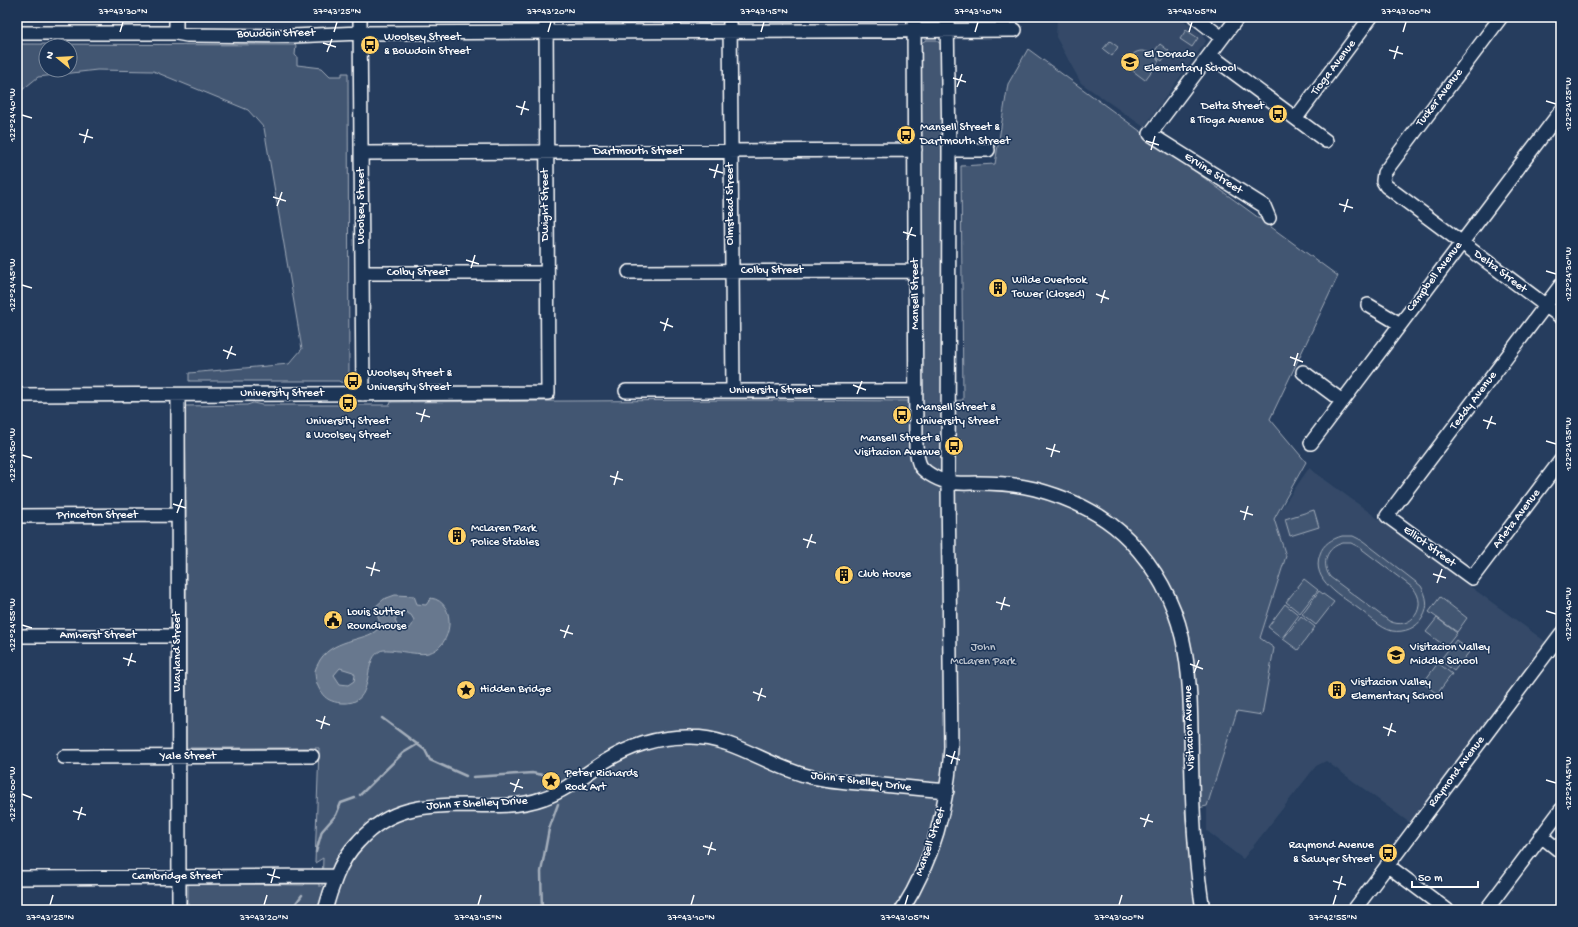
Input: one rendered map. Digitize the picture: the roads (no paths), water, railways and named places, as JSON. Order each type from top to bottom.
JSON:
[{"type":"street","points":[[176,17],[176,33]]},
{"type":"street","name":"Woolsey Street","points":[[360,17],[363,394]]},
{"type":"street","name":"Dwight Street","points":[[546,17],[546,273],[548,393]]},
{"type":"street","name":"Olmstead Street","points":[[730,17],[733,391]]},
{"type":"street","name":"Mansell Street","points":[[902,910],[910,897],[928,858],[944,808],[951,748],[948,482],[949,150],[947,17]]},
{"type":"street","points":[[1195,17],[1222,38]]},
{"type":"street","points":[[1238,17],[1210,55],[1326,142]]},
{"type":"street","name":"Tioga Avenue","points":[[1296,118],[1371,17]]},
{"type":"street","name":"Tucker Avenue","points":[[1382,181],[1384,173],[1501,17]]},
{"type":"street","name":"Bowdoin Street","points":[[17,33],[176,33],[187,35],[293,36],[360,33],[730,31],[914,24],[947,30],[1015,30]]},
{"type":"street","name":"Mansell Street","points":[[914,24],[916,446],[918,460],[921,467],[926,472],[948,482]]},
{"type":"street","name":"Ervine Street","points":[[1210,55],[1150,134],[1264,206],[1269,218]]},
{"type":"street","name":"Campbell Avenue","points":[[1311,443],[1561,112]]},
{"type":"street","name":"Dartmouth Street","points":[[361,153],[915,150]]},
{"type":"street","points":[[949,150],[988,150]]},
{"type":"street","name":"Delta Street","points":[[1382,181],[1386,186],[1461,243],[1561,317]]},
{"type":"street","name":"Colby Street","points":[[629,272],[916,271]]},
{"type":"street","name":"Colby Street","points":[[362,273],[546,273]]},
{"type":"street","name":"Teddy Avenue","points":[[1387,516],[1561,285]]},
{"type":"street","points":[[1368,305],[1400,324]]},
{"type":"street","points":[[1303,372],[1342,401]]},
{"type":"street","name":"University Street","points":[[626,391],[916,391]]},
{"type":"street","name":"University Street","points":[[17,395],[548,393]]},
{"type":"street","name":"Wayland Street","points":[[178,395],[177,515],[179,910]]},
{"type":"street","name":"Arleta Avenue","points":[[1472,578],[1561,460]]},
{"type":"street","name":"Visitacion Avenue","points":[[948,482],[1017,486],[1048,493],[1076,504],[1103,519],[1128,540],[1149,565],[1166,590],[1178,620],[1186,656],[1189,695],[1192,808],[1203,910]]},
{"type":"street","name":"Princeton Street","points":[[17,516],[177,515]]},
{"type":"street","name":"Elliot Street","points":[[1387,516],[1472,578]]},
{"type":"street","name":"Amherst Street","points":[[17,636],[178,636]]},
{"type":"street","name":"Raymond Avenue","points":[[1354,910],[1559,639]]},
{"type":"street","name":"John F Shelley Drive","points":[[325,910],[336,876],[346,858],[367,832],[379,822],[404,810],[433,805],[502,805],[530,802],[558,792],[619,754],[647,742],[662,739],[693,737],[723,742],[782,768],[819,778],[947,791]]},
{"type":"street","name":"Yale Street","points":[[64,757],[312,756]]},
{"type":"street","points":[[1486,910],[1561,810]]},
{"type":"street","points":[[1541,836],[1561,852]]},
{"type":"street","points":[[1387,865],[1447,910]]},
{"type":"street","name":"Cambridge Street","points":[[17,878],[336,876]]},
{"type":"waterway","points":[[382,718],[425,750],[430,760],[466,776]]},
{"type":"waterway","points":[[360,795],[403,753],[418,744]]},
{"type":"waterway","points":[[473,777],[532,773],[543,775]]},
{"type":"waterway","points":[[550,780],[554,786]]},
{"type":"waterway","points":[[316,852],[322,831],[336,815],[341,803],[355,798]]},
{"type":"waterway","points":[[542,910],[541,872],[549,829],[558,804]]},
{"type":"waterway","points":[[291,910],[302,895]]},
{"type":"place","name":"Woolsey Street & Bowdoin Street","points":[[370,45]]},
{"type":"place","name":"El Dorado Elementary School","points":[[1130,62]]},
{"type":"place","name":"Delta Street & Tioga Avenue","points":[[1278,114]]},
{"type":"place","name":"Mansell Street & Dartmouth Street","points":[[906,135]]},
{"type":"place","name":"Wilde Overlook Tower (Closed)","points":[[998,288]]},
{"type":"place","name":"Woolsey Street & University Street","points":[[353,381]]},
{"type":"place","name":"University Street & Woolsey Street","points":[[348,403]]},
{"type":"place","name":"Mansell Street & University Street","points":[[902,415]]},
{"type":"place","name":"Mansell Street & Visitacion Avenue","points":[[954,446]]},
{"type":"place","name":"McLaren Park Police Stables","points":[[457,536]]},
{"type":"place","name":"Club House","points":[[844,575]]},
{"type":"place","name":"Louis Sutter Roundhouse","points":[[333,620]]},
{"type":"place","name":"Visitacion Valley Middle School","points":[[1396,655]]},
{"type":"place","name":"Hidden Bridge","points":[[466,690]]},
{"type":"place","name":"Visitacion Valley Elementary School","points":[[1337,690]]},
{"type":"place","name":"Peter Richards Rock Art","points":[[551,781]]},
{"type":"place","name":"Raymond Avenue & Sawyer Street","points":[[1388,853]]},
{"type":"park label","name":"John McLaren Park","points":[[983,655]]}]
